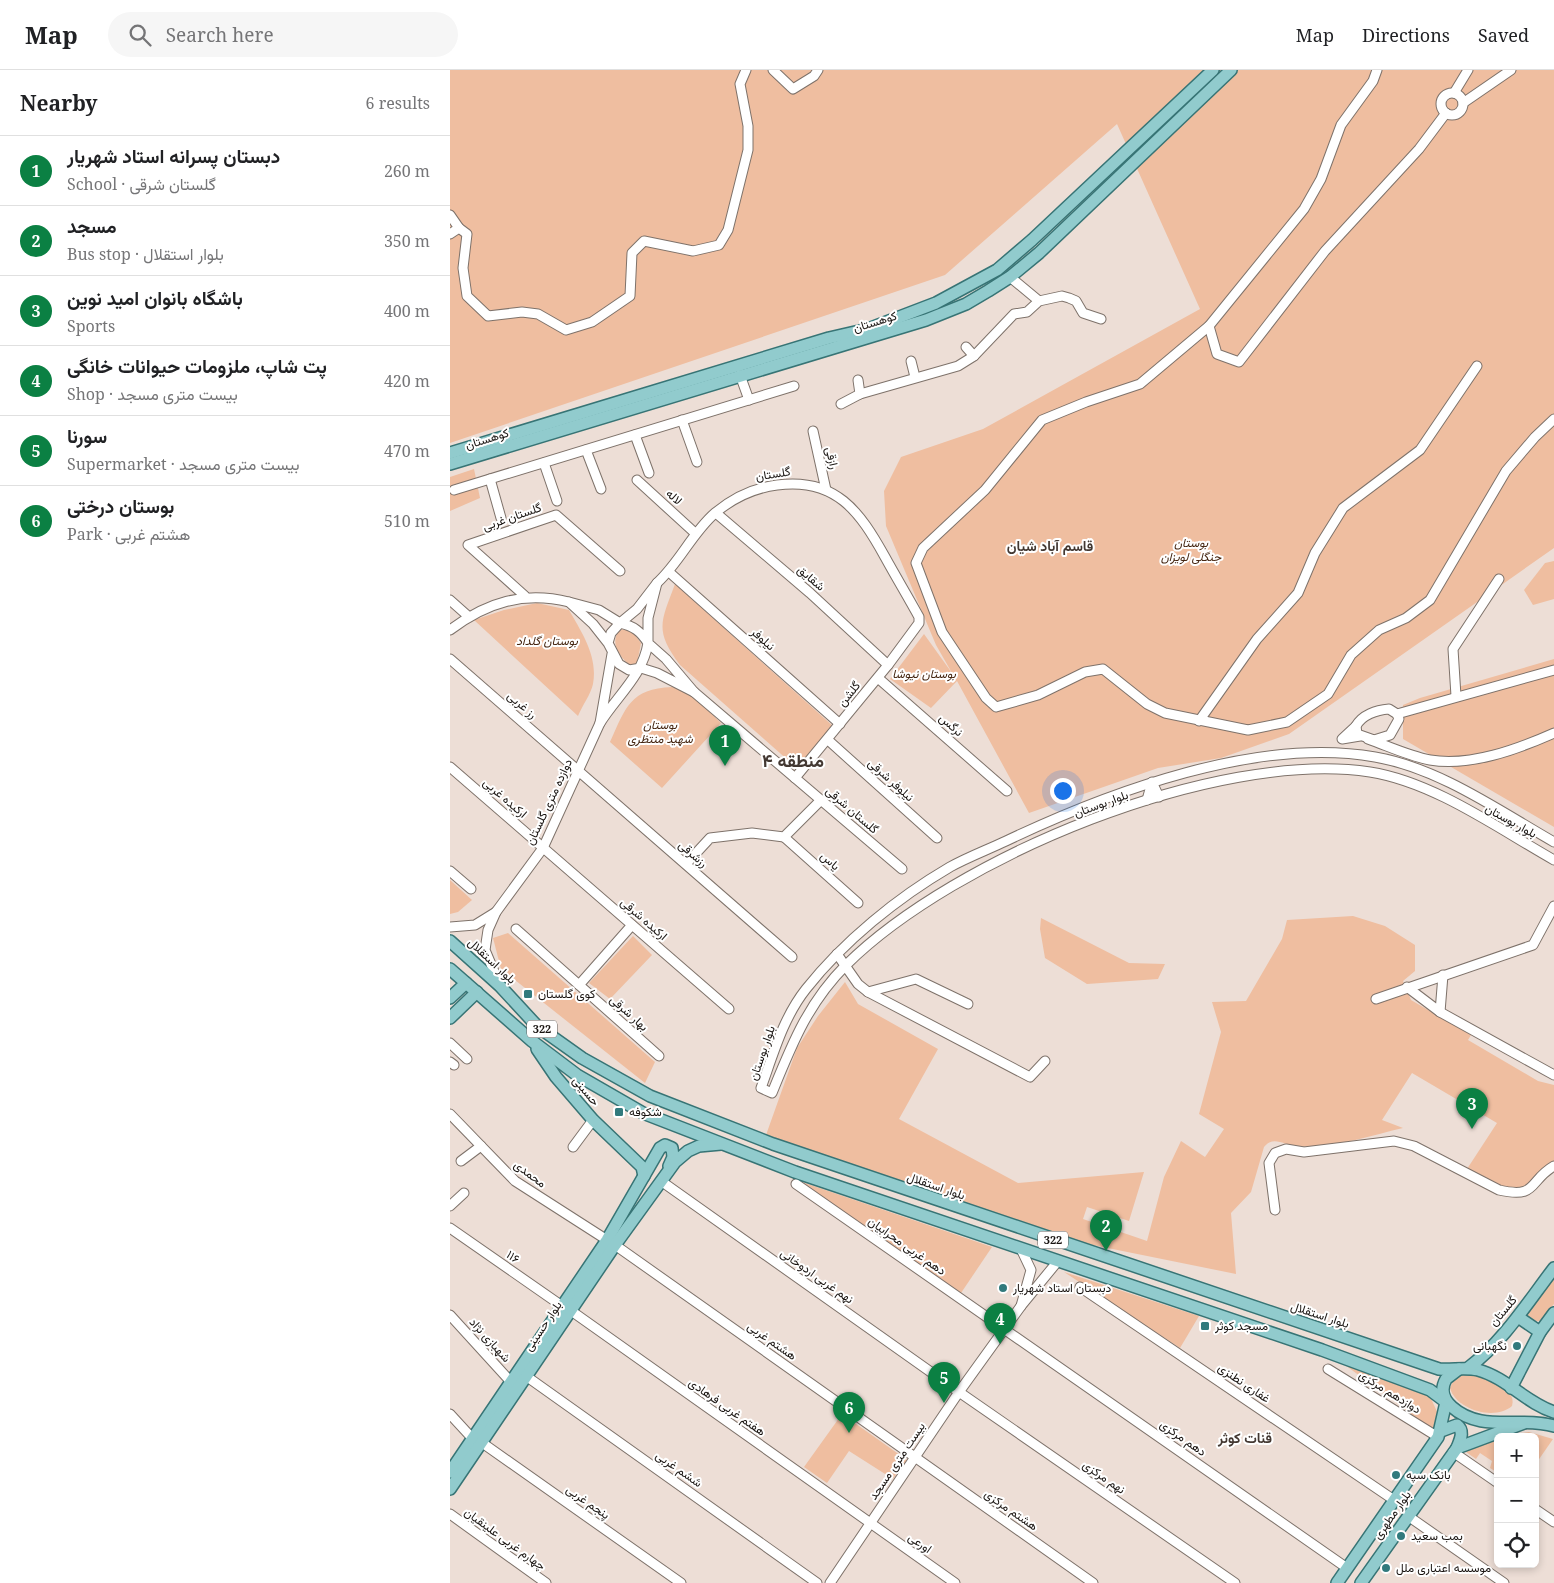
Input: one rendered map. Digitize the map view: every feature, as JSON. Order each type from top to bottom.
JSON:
[{"type":"main road","name":"کوهستان","points":[[450,453],[829,338],[868,329],[951,296],[982,279],[1010,260],[1213,70]]},
{"type":"main road","name":"کوهستان","points":[[450,464],[926,320],[966,304],[1010,278],[1231,70]]},
{"type":"main road","points":[[1165,116],[1173,126]]},
{"type":"main road","name":"بلوار استقلال","points":[[450,941],[500,986],[537,1026],[582,1058],[631,1088],[773,1144],[1404,1358],[1439,1369],[1464,1368],[1487,1373],[1540,1407]]},
{"type":"main road","name":"322","points":[[450,968],[532,1041],[577,1075],[643,1113],[795,1172],[1389,1375],[1430,1390],[1446,1402]]},
{"type":"main road","points":[[450,999],[466,983]]},
{"type":"main road","points":[[450,1018],[477,992]]},
{"type":"main road","points":[[450,999],[457,1000],[460,1004],[459,1009]]},
{"type":"main road","name":"حسینی","points":[[532,1041],[556,1077],[593,1120],[634,1157],[642,1167],[644,1176]]},
{"type":"main road","points":[[643,1113],[650,1096]]},
{"type":"main road","points":[[661,1181],[674,1162],[688,1151],[699,1146],[723,1143]]},
{"type":"main road","name":"بلوار حسینی","points":[[450,1489],[511,1382],[611,1243],[661,1181],[673,1157],[672,1148],[669,1146],[660,1148],[611,1243]]},
{"type":"main road","name":"گلستان","points":[[1446,1402],[1443,1394],[1444,1382],[1450,1374],[1483,1356],[1518,1317],[1554,1268]]},
{"type":"main road","name":"بلوار حسینی","points":[[450,1472],[526,1376],[566,1308]]},
{"type":"main road","points":[[1511,1388],[1540,1332],[1554,1313]]},
{"type":"main road","points":[[1518,1317],[1540,1332]]},
{"type":"main road","points":[[1389,1375],[1403,1376],[1408,1371],[1410,1364],[1404,1358]]},
{"type":"main road","points":[[1440,1434],[1446,1402],[1463,1415],[1482,1422],[1554,1426]]},
{"type":"main road","points":[[1540,1407],[1554,1405]]},
{"type":"main road","points":[[1540,1407],[1554,1412]]},
{"type":"main road","points":[[1455,1450],[1524,1423]]},
{"type":"main road","points":[[1536,1424],[1554,1433]]},
{"type":"main road","points":[[1440,1434],[1451,1426],[1457,1425],[1460,1427],[1462,1432],[1455,1450]]},
{"type":"main road","name":"بلوار مطهری","points":[[1337,1583],[1440,1434]]},
{"type":"main road","name":"بلوار مطهری","points":[[1364,1582],[1455,1450]]},
{"type":"street","points":[[450,215],[459,228],[467,234],[463,268],[467,296],[488,316],[522,312],[538,314],[566,330],[592,322],[630,296],[632,253],[644,241],[694,251],[719,245],[728,230],[748,150],[748,126],[740,84],[746,70]]},
{"type":"street","points":[[773,70],[793,89],[814,76],[818,70]]},
{"type":"street","points":[[1377,70],[1373,81],[1342,125],[1321,179],[1304,209],[1209,326],[1140,384],[1086,402],[1042,420],[985,490],[923,548],[916,563],[942,632],[986,698],[996,706],[1038,696],[1085,672],[1103,668],[1147,704],[1165,713],[1248,730],[1287,722],[1328,694],[1351,655],[1378,630],[1406,618],[1430,600],[1506,471],[1534,437],[1554,419]]},
{"type":"street","points":[[1454,93],[1468,70]]},
{"type":"street","points":[[1463,103],[1511,70]]},
{"type":"street","points":[[1454,93],[1460,96],[1463,103],[1462,110],[1456,114],[1446,113],[1441,107],[1442,99],[1447,94],[1454,93]]},
{"type":"street","points":[[1209,326],[1217,354],[1239,362],[1325,251],[1420,149],[1446,113]]},
{"type":"street","points":[[450,234],[459,228]]},
{"type":"street","points":[[1010,278],[1039,301]]},
{"type":"street","points":[[841,404],[860,394],[958,366],[974,356],[1014,314],[1026,312],[1039,301],[1062,296],[1070,298],[1076,301],[1083,313],[1101,319]]},
{"type":"street","points":[[966,347],[974,356]]},
{"type":"street","points":[[911,361],[915,377]]},
{"type":"street","points":[[1199,720],[1257,639],[1298,593],[1315,554],[1343,508],[1420,450],[1478,366]]},
{"type":"street","points":[[740,375],[749,400]]},
{"type":"street","points":[[858,380],[860,394]]},
{"type":"street","points":[[454,490],[794,386]]},
{"type":"street","points":[[682,420],[697,462]]},
{"type":"street","name":"رازقی","points":[[813,431],[826,490]]},
{"type":"street","points":[[635,435],[649,473]]},
{"type":"street","points":[[586,450],[601,489]]},
{"type":"street","points":[[544,463],[557,501]]},
{"type":"street","points":[[490,479],[501,518]]},
{"type":"street","name":"لاله","points":[[637,480],[695,533]]},
{"type":"street","name":"گلستان","points":[[620,623],[637,609],[657,583],[669,572],[695,533],[716,513],[743,495],[770,486],[796,484],[826,490],[849,504],[868,527],[919,617],[919,623]]},
{"type":"street","name":"شقایق","points":[[716,513],[810,593],[888,665]]},
{"type":"street","name":"گلستان غربی","points":[[525,596],[468,545],[556,515],[620,571]]},
{"type":"street","name":"نیلوفر","points":[[669,572],[840,724]]},
{"type":"street","points":[[1456,696],[1453,649],[1498,579]]},
{"type":"street","points":[[600,723],[612,704],[641,668],[648,643],[648,618],[657,583]]},
{"type":"street","points":[[450,630],[468,616],[525,596],[548,596],[598,610],[620,623],[630,625],[642,633],[648,643],[666,659],[694,692]]},
{"type":"street","points":[[450,600],[468,616]]},
{"type":"street","points":[[569,602],[593,624],[608,644],[619,664],[629,670],[641,668],[694,692]]},
{"type":"street","points":[[608,644],[611,633],[620,623]]},
{"type":"street","name":"گلشن","points":[[795,778],[878,678],[919,623]]},
{"type":"street","points":[[600,723],[612,654]]},
{"type":"street","name":"رز غربی","points":[[450,658],[578,771]]},
{"type":"street","points":[[1340,768],[1342,739],[1366,716],[1389,709],[1397,714],[1554,670]]},
{"type":"street","name":"نرگس","points":[[878,678],[1007,791]]},
{"type":"street","name":"گلستان شرقی","points":[[694,692],[902,869]]},
{"type":"street","points":[[1342,739],[1364,738],[1379,740],[1390,735],[1398,724],[1397,714]]},
{"type":"street","name":"دوازده متری گلستان","points":[[496,912],[543,848],[600,723]]},
{"type":"street","points":[[1356,726],[1357,734],[1364,738],[1430,760],[1459,762],[1493,754],[1554,733]]},
{"type":"street","points":[[1390,735],[1402,751]]},
{"type":"street","name":"نیلوفر شرقی","points":[[828,740],[937,838]]},
{"type":"street","name":"بلوار بوستان","points":[[1554,842],[1443,781],[1410,766],[1376,757],[1341,752],[1265,758],[1216,766],[1152,782],[1064,814],[950,867],[860,932],[837,954],[795,1004],[782,1029],[760,1088],[772,1093],[797,1030],[807,1014],[846,966],[921,905],[962,880],[1070,828],[1147,800],[1220,781],[1267,774],[1340,768],[1373,773],[1405,781],[1436,795],[1554,860]]},
{"type":"street","name":"ارکیده غربی","points":[[450,767],[543,848]]},
{"type":"street","name":"رزشرقی","points":[[578,771],[792,957]]},
{"type":"street","points":[[1436,795],[1443,781]]},
{"type":"street","points":[[1152,782],[1159,797]]},
{"type":"street","points":[[1147,800],[1152,782]]},
{"type":"street","points":[[686,864],[710,838],[752,833],[784,838],[821,800]]},
{"type":"street","name":"یاس","points":[[784,838],[858,903]]},
{"type":"street","name":"ارکیده شرقی","points":[[543,848],[729,1009]]},
{"type":"street","points":[[950,867],[962,880]]},
{"type":"street","points":[[450,871],[471,889]]},
{"type":"street","points":[[1376,999],[1533,945],[1554,906]]},
{"type":"street","points":[[450,927],[475,925],[496,912]]},
{"type":"street","points":[[496,912],[488,930],[485,950],[500,986]]},
{"type":"street","points":[[579,985],[632,926]]},
{"type":"street","name":"بهار شرقی","points":[[516,929],[659,1056]]},
{"type":"street","points":[[837,954],[858,984],[868,992],[1030,1077],[1045,1061]]},
{"type":"street","points":[[1440,1012],[1443,975]]},
{"type":"street","points":[[868,992],[916,979],[968,1004]]},
{"type":"street","points":[[1407,987],[1440,1012],[1554,1075]]},
{"type":"street","points":[[795,1004],[807,1014]]},
{"type":"street","points":[[450,1043],[467,1059]]},
{"type":"street","name":"محمدی","points":[[450,1114],[515,1181],[611,1243]]},
{"type":"street","points":[[574,1147],[593,1120]]},
{"type":"street","points":[[1275,1210],[1269,1164],[1275,1153],[1280,1150],[1304,1152],[1394,1141],[1414,1146],[1499,1190],[1511,1193],[1522,1193],[1529,1190],[1554,1166]]},
{"type":"street","points":[[461,1161],[481,1146]]},
{"type":"street","name":"نهم غربی اردوخانی","points":[[661,1181],[959,1392]]},
{"type":"street","name":"دهم غربی محرابیان","points":[[796,1184],[1004,1329]]},
{"type":"street","points":[[450,1206],[464,1192]]},
{"type":"street","name":"۱۱۶","points":[[450,1228],[566,1308]]},
{"type":"street","name":"هشتم غربی","points":[[611,1243],[914,1457]]},
{"type":"street","name":"بیست متری مسجد","points":[[1021,1249],[1031,1270],[1021,1306]]},
{"type":"street","name":"بیست متری مسجد","points":[[830,1583],[959,1392],[1021,1306],[1058,1261]]},
{"type":"street","name":"غفاری نطنزی","points":[[1080,1287],[1394,1500]]},
{"type":"street","name":"هفتم غربی فرهادی","points":[[566,1308],[870,1524]]},
{"type":"street","name":"شهبازی نژاد","points":[[450,1315],[511,1382]]},
{"type":"street","name":"دهم مرکزی","points":[[1004,1329],[1347,1568]]},
{"type":"street","name":"دوازدهم مرکزی","points":[[1328,1369],[1440,1434]]},
{"type":"street","name":"ششم غربی","points":[[526,1376],[817,1583]]},
{"type":"street","name":"نهم مرکزی","points":[[959,1392],[1234,1583]]},
{"type":"street","name":"پنجم غربی","points":[[450,1414],[477,1440],[681,1583]]},
{"type":"street","points":[[1455,1450],[1494,1480]]},
{"type":"street","name":"هشتم مرکزی","points":[[914,1457],[1093,1583]]},
{"type":"street","points":[[1539,1512],[1554,1522]]},
{"type":"street","name":"چهارم غربی علینقیان","points":[[450,1514],[546,1583]]},
{"type":"street","points":[[1408,1516],[1504,1583]]},
{"type":"street","name":"اورعی","points":[[870,1524],[955,1583]]},
{"type":"green space","name":"بوستان جنگلی لویزان","points":[[450,70],[1554,70],[1554,548],[1289,734],[1221,758],[1158,768],[1029,813],[957,681],[931,708],[890,679],[924,634],[952,673],[936,645],[886,526],[884,491],[901,457],[983,429],[1200,309],[1117,124],[945,275],[450,443]]},
{"type":"green space","points":[[474,469],[480,498],[450,511],[450,477]]},
{"type":"green space","points":[[1554,561],[1554,599],[1533,605],[1524,590],[1545,563]]},
{"type":"green space","points":[[675,584],[834,727],[798,769],[680,665],[672,653],[666,643],[662,626],[666,608]]},
{"type":"green space","name":"بوستان گلداد","points":[[537,603],[569,610],[588,645],[593,664],[593,684],[578,716],[474,620],[504,610]]},
{"type":"green space","points":[[626,629],[634,634],[641,643],[637,664],[629,665],[617,649],[616,635],[619,630]]},
{"type":"green space","points":[[1554,659],[1554,827],[1403,739],[1403,705],[1420,698]]},
{"type":"green space","name":"بوستان شهید منتظری","points":[[672,687],[690,693],[721,723],[662,788],[610,742],[631,702],[647,692]]},
{"type":"green space","points":[[450,880],[472,900],[458,912],[450,914]]},
{"type":"green space","points":[[1353,916],[1385,926],[1415,945],[1415,971],[1403,981],[1411,1000],[1471,1035],[1468,1040],[1538,1081],[1554,1085],[1554,1161],[1524,1189],[1505,1189],[1467,1169],[1497,1123],[1412,1073],[1382,1120],[1403,1128],[1323,1146],[1296,1146],[1275,1141],[1267,1143],[1264,1147],[1251,1192],[1231,1213],[1236,1274],[1078,1242],[766,1135],[797,1048],[818,1016],[845,982],[858,1004],[938,1049],[899,1119],[1018,1183],[1144,1172],[1129,1221],[1087,1207],[1083,1219],[1147,1241],[1164,1177],[1181,1141],[1205,1157],[1224,1129],[1199,1114],[1221,1032],[1212,1002],[1246,1001],[1282,939],[1287,920]]},
{"type":"green space","points":[[1041,918],[1129,963],[1165,964],[1158,979],[1087,984],[1045,958],[1040,929]]},
{"type":"green space","points":[[508,933],[655,1062],[645,1083],[501,969],[493,938]]},
{"type":"green space","points":[[633,936],[652,955],[610,999],[589,983]]},
{"type":"green space","points":[[799,1181],[992,1247],[961,1293]]},
{"type":"green space","points":[[1064,1272],[1199,1316],[1180,1348]]},
{"type":"green space","points":[[1554,1277],[1554,1304],[1540,1321],[1534,1321],[1528,1317],[1528,1312]]},
{"type":"green space","points":[[1341,1362],[1428,1392],[1439,1416],[1434,1427],[1430,1428]]},
{"type":"green space","points":[[1466,1374],[1489,1379],[1504,1387],[1512,1399],[1512,1406],[1496,1413],[1486,1413],[1477,1411],[1460,1402],[1450,1388],[1454,1379]]},
{"type":"green space","points":[[842,1414],[907,1460],[893,1479],[849,1451],[827,1483],[804,1467]]},
{"type":"green space","points":[[1539,1435],[1553,1439],[1539,1459]]},
{"type":"green space","points":[[1494,1439],[1494,1470],[1490,1468],[1492,1461],[1480,1453],[1476,1459],[1466,1452],[1470,1448]]},
{"type":"place","name":"دبستان پسرانه استاد شهريار","points":[[725,766]]},
{"type":"place","name":"کوی گلستان","points":[[528,994]]},
{"type":"place","name":"شکوفه","points":[[619,1112]]},
{"type":"place","name":"باشگاه بانوان امید نوین","points":[[1472,1129]]},
{"type":"place","name":"مسجد","points":[[1106,1251]]},
{"type":"place","name":"دبستان استاد شهریار","points":[[1003,1288]]},
{"type":"place","name":"مسجد کوثر","points":[[1205,1326]]},
{"type":"place","name":"پت شاپ، ملزومات حیوانات خانگی","points":[[1000,1344]]},
{"type":"place","name":"نگهبانی","points":[[1517,1346]]},
{"type":"place","name":"سورنا","points":[[944,1403]]},
{"type":"place","name":"بوستان درختی","points":[[849,1433]]},
{"type":"place","name":"بانک سپه","points":[[1396,1475]]},
{"type":"place","name":"بمب سعید","points":[[1401,1536]]},
{"type":"place","name":"موسسه اعتباری ملل","points":[[1386,1568]]},
{"type":"district","name":"قاسم آباد شیان","points":[[1050,546]]},
{"type":"district","name":"منطقه ۴","points":[[793,761]]},
{"type":"district","name":"قنات کوثر","points":[[1245,1438]]},
{"type":"park label","name":"بوستان نیوشا","points":[[924,674]]}]
